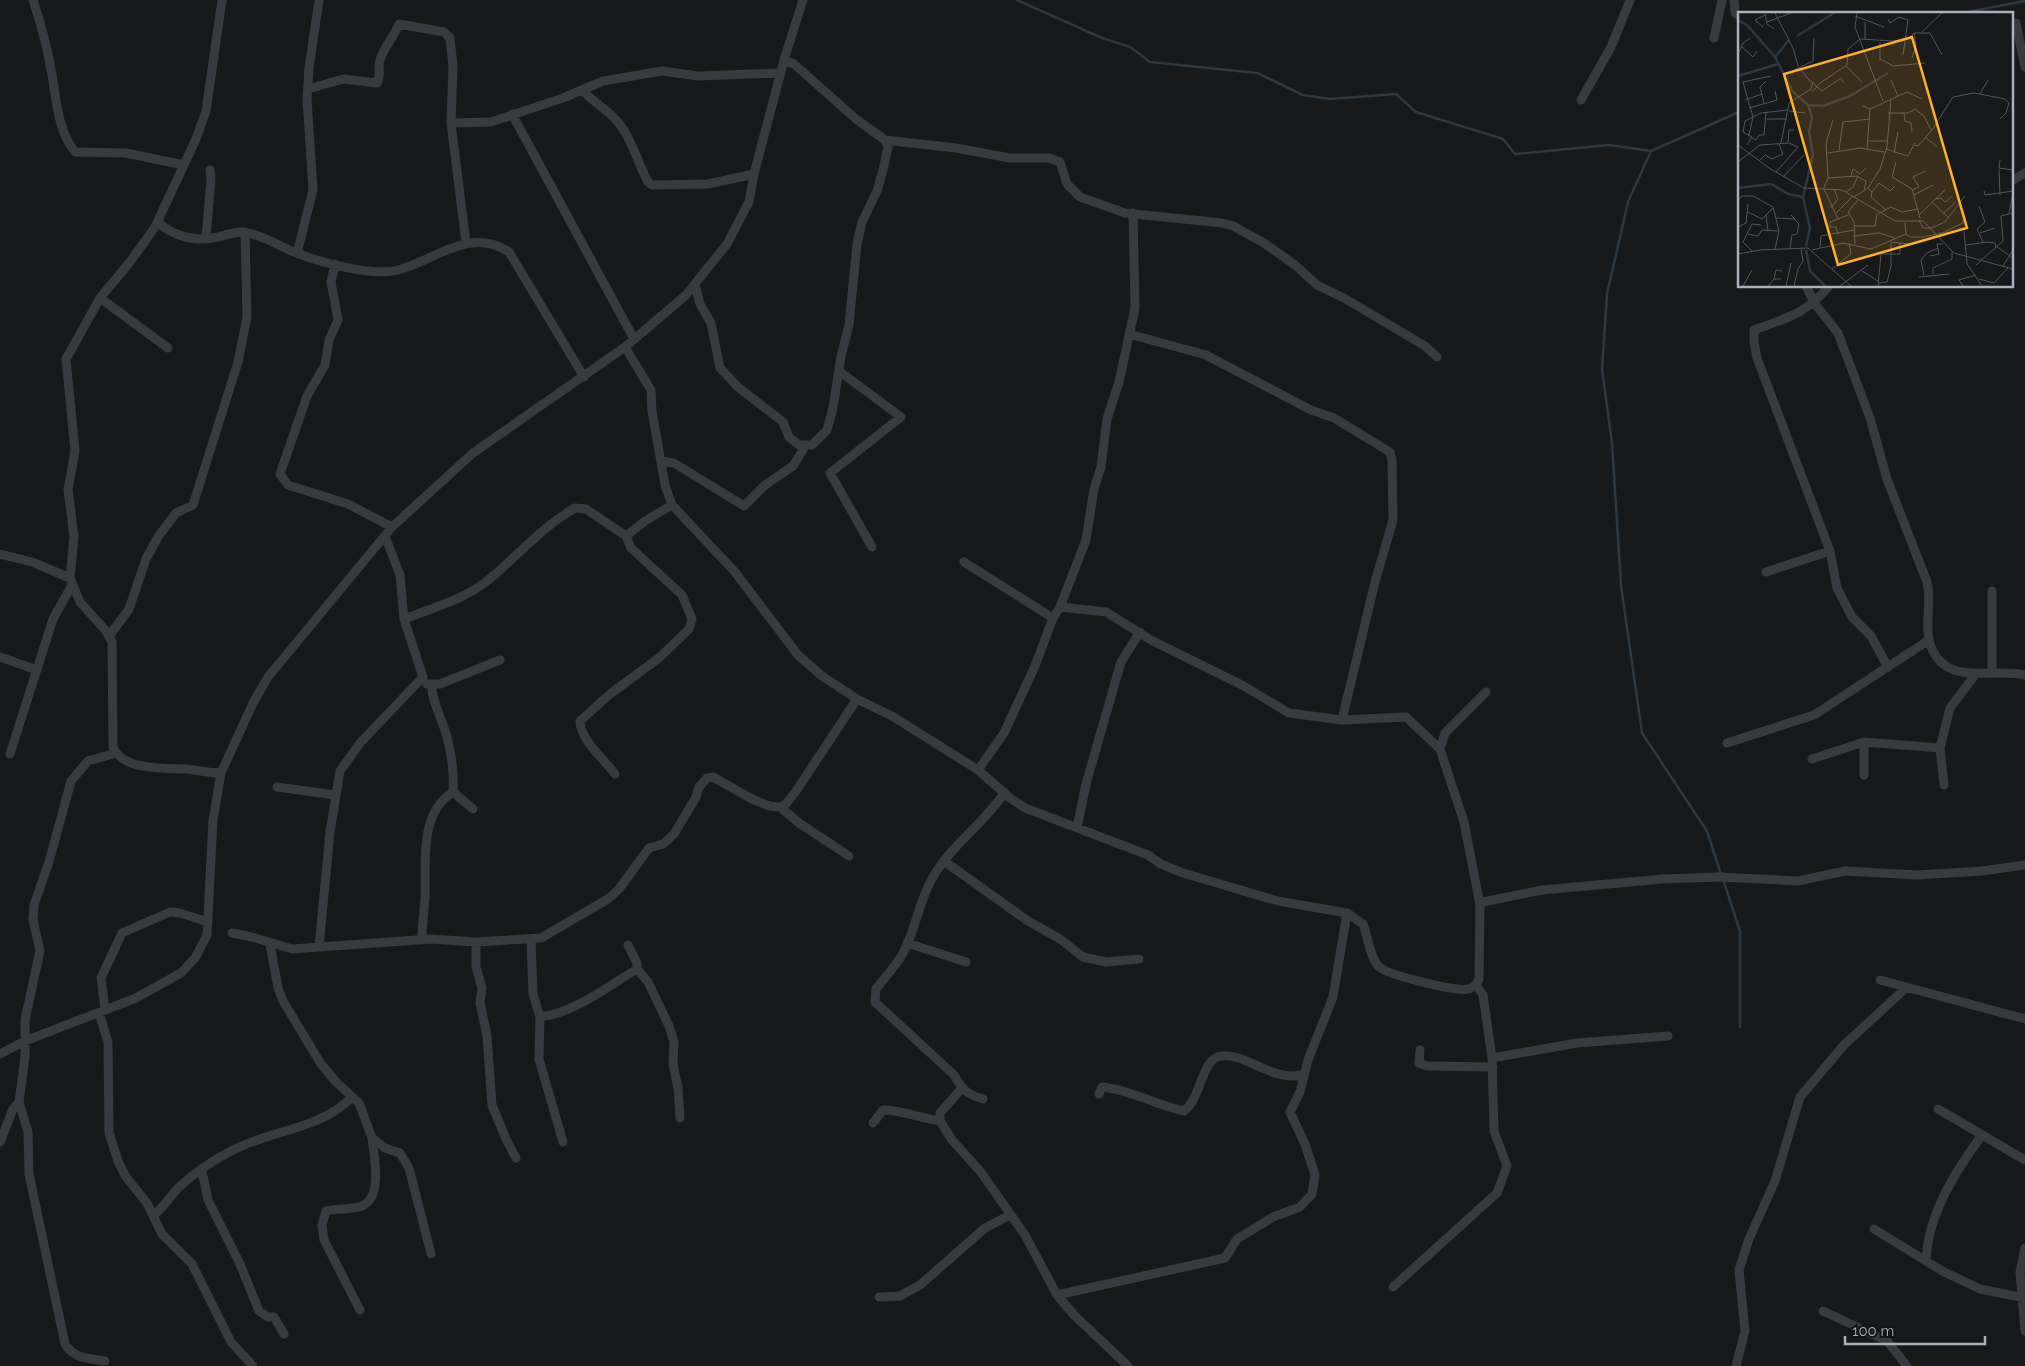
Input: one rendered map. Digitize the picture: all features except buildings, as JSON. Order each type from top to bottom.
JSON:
[{"type":"street","points":[[33,0],[41,22],[60,118],[68,144],[75,152],[126,153],[184,165]]},
{"type":"street","points":[[10,754],[53,619],[71,582],[74,537],[68,490],[76,451],[66,363],[82,327],[100,298],[130,262],[158,222],[184,165],[206,111],[222,0]]},
{"type":"street","points":[[297,253],[313,190],[307,125],[308,88],[319,0]]},
{"type":"street","points":[[0,1054],[25,1041],[136,998],[181,973],[195,958],[207,935],[213,820],[221,773],[253,704],[268,677],[392,527],[473,454],[626,347],[686,295],[727,244],[749,202],[754,174],[784,60],[803,0]]},
{"type":"street","points":[[1581,100],[1612,47],[1630,0]]},
{"type":"street","points":[[1714,38],[1722,0]]},
{"type":"street","points":[[1734,0],[1735,13],[1738,15]]},
{"type":"street","points":[[2016,23],[2025,66]]},
{"type":"street","points":[[308,88],[344,79],[378,83],[380,79],[379,60],[395,35],[399,24],[444,32],[450,38],[453,66],[451,123],[466,242]]},
{"type":"street","points":[[784,60],[794,64],[856,119],[885,140],[956,148],[1010,158],[1049,158],[1060,162],[1067,184],[1080,197],[1125,213],[1222,223],[1233,226],[1264,243],[1295,265],[1317,285],[1344,298],[1425,346],[1437,357]]},
{"type":"street","points":[[451,123],[491,122],[603,81],[662,71],[698,76],[781,73]]},
{"type":"street","points":[[582,90],[595,104],[616,119],[624,131],[641,170],[652,185],[701,185],[754,174]]},
{"type":"street","points":[[512,114],[634,339]]},
{"type":"street","points":[[695,284],[700,304],[711,323],[720,368],[738,387],[783,422],[789,437],[800,445],[812,445],[827,430],[849,325],[852,280],[860,229],[865,212],[877,191],[888,147],[885,140]]},
{"type":"street","points":[[206,238],[211,179],[210,170]]},
{"type":"street","points":[[2012,181],[2025,173]]},
{"type":"street","points":[[978,770],[1004,733],[1035,666],[1086,540],[1094,489],[1102,467],[1107,419],[1119,382],[1135,308],[1133,213]]},
{"type":"street","points":[[158,222],[179,235],[206,238],[245,232],[297,253],[335,264],[380,272],[391,272],[466,242],[485,242],[509,252],[584,377]]},
{"type":"street","points":[[109,636],[130,609],[146,559],[158,537],[176,513],[194,506],[200,491],[206,462],[238,362],[247,317],[245,232]]},
{"type":"street","points":[[335,264],[331,282],[338,320],[329,340],[325,366],[307,396],[280,474],[288,485],[348,504],[392,527]]},
{"type":"street","points":[[1807,288],[1815,304],[1838,333],[1870,418],[1887,479],[1931,596],[1929,640],[1933,650],[1942,662],[1953,671],[1975,675],[1992,671],[2025,675]]},
{"type":"street","points":[[1827,288],[1815,304],[1754,330],[1754,342],[1757,358],[1830,551],[1837,588],[1852,617],[1871,636],[1888,667]]},
{"type":"street","points":[[100,298],[168,348]]},
{"type":"street","points":[[1129,334],[1206,355],[1311,410],[1334,418],[1390,452],[1392,460],[1393,520],[1375,582],[1342,720]]},
{"type":"street","points":[[626,347],[651,390],[665,486],[672,506],[735,572],[798,655],[822,676],[857,698],[892,716],[978,770],[1025,808],[1148,855],[1161,864],[1183,873],[1278,901],[1347,913],[1364,924],[1374,962],[1393,974],[1455,988],[1468,989],[1476,985],[1480,971],[1480,905],[1464,822],[1440,749],[1406,717],[1342,720],[1289,713],[1242,685],[1140,632],[1106,612],[1060,607]]},
{"type":"street","points":[[839,371],[901,417],[830,474],[872,547]]},
{"type":"street","points":[[661,461],[674,463],[744,506],[765,484],[793,466],[806,445]]},
{"type":"street","points":[[626,536],[645,521],[672,506]]},
{"type":"street","points":[[404,619],[466,595],[487,582],[538,533],[575,508],[586,509],[626,536],[631,548],[682,595],[692,619],[689,629],[659,658],[610,694],[580,721],[580,726],[587,740],[615,774]]},
{"type":"street","points":[[319,947],[335,795],[340,771],[350,755],[424,677],[404,619],[400,576],[384,536]]},
{"type":"street","points":[[1766,572],[1830,551]]},
{"type":"street","points":[[0,554],[32,562],[71,582],[80,602],[109,636],[113,650],[112,740],[116,753],[134,763],[163,768],[221,773]]},
{"type":"street","points":[[964,562],[1053,618]]},
{"type":"street","points":[[1992,591],[1994,656],[1992,671]]},
{"type":"street","points":[[1077,828],[1086,784],[1121,662],[1140,632]]},
{"type":"street","points":[[1727,743],[1814,715],[1929,640]]},
{"type":"street","points":[[0,656],[37,670]]},
{"type":"street","points":[[420,683],[432,685],[500,660]]},
{"type":"street","points":[[1944,785],[1940,748],[1950,708],[1975,675]]},
{"type":"street","points":[[432,685],[430,694],[440,711],[448,741],[454,778],[454,792],[473,809]]},
{"type":"street","points":[[1440,749],[1445,733],[1486,692]]},
{"type":"street","points":[[232,933],[292,949],[422,940],[448,939],[476,942],[516,938],[531,940],[541,938],[608,899],[620,889],[649,848],[663,844],[674,834],[696,797],[699,787],[707,778],[720,779],[752,799],[769,806],[780,807],[786,804],[796,792],[857,698]]},
{"type":"street","points":[[1812,759],[1864,742],[1940,748]]},
{"type":"street","points":[[1864,742],[1864,775]]},
{"type":"street","points":[[105,1361],[77,1356],[69,1352],[65,1344],[29,1174],[28,1132],[19,1102],[25,1041],[24,1020],[40,951],[33,920],[34,905],[49,862],[71,781],[88,761],[116,753]]},
{"type":"street","points":[[277,787],[335,795]]},
{"type":"street","points":[[422,940],[427,839],[434,811],[443,798],[454,792]]},
{"type":"street","points":[[983,1099],[968,1094],[961,1089],[954,1074],[875,1002],[876,989],[901,956],[907,943],[924,893],[944,861],[994,807],[1004,792]]},
{"type":"street","points":[[780,807],[849,856]]},
{"type":"street","points":[[944,861],[1028,921],[1060,939],[1083,956],[1106,962],[1139,959]]},
{"type":"street","points":[[1480,905],[1482,902],[1542,890],[1662,879],[1719,877],[1798,880],[1845,871],[1918,875],[1982,871],[2025,865]]},
{"type":"street","points":[[208,922],[180,912],[170,912],[122,934],[101,978],[102,1011],[108,1042],[110,1142],[124,1174],[144,1199],[162,1234],[192,1264],[232,1342],[253,1366]]},
{"type":"street","points":[[1057,1295],[1225,1258],[1237,1239],[1273,1217],[1300,1207],[1312,1194],[1315,1175],[1305,1144],[1290,1112],[1300,1092],[1304,1074],[1333,997],[1347,913]]},
{"type":"street","points":[[531,940],[533,994],[540,1017],[539,1059],[563,1142]]},
{"type":"street","points":[[476,942],[476,967],[482,988],[480,1004],[487,1036],[492,1105],[516,1158]]},
{"type":"street","points":[[907,943],[966,962]]},
{"type":"street","points":[[270,944],[278,988],[283,1001],[321,1064],[359,1103],[372,1138],[376,1175],[375,1188],[369,1199],[362,1206],[326,1211],[322,1225],[324,1240],[360,1310]]},
{"type":"street","points":[[628,945],[637,962],[637,969],[648,982],[670,1026],[674,1042],[673,1064],[678,1088],[680,1118]]},
{"type":"street","points":[[540,1017],[552,1016],[576,1005],[637,969]]},
{"type":"street","points":[[1880,980],[2025,1020]]},
{"type":"street","points":[[1393,1288],[1497,1193],[1507,1166],[1494,1131],[1492,1063],[1483,995],[1476,985]]},
{"type":"street","points":[[1736,1366],[1746,1331],[1739,1270],[1749,1239],[1775,1181],[1800,1097],[1844,1045],[1907,987]]},
{"type":"street","points":[[1420,1050],[1419,1063],[1427,1066],[1492,1063],[1577,1043],[1668,1036]]},
{"type":"street","points":[[1099,1094],[1102,1087],[1116,1088],[1169,1108],[1184,1111],[1198,1094],[1208,1063],[1212,1058],[1222,1056],[1239,1059],[1284,1076],[1304,1074]]},
{"type":"street","points":[[961,1089],[940,1113],[940,1121],[952,1140],[980,1171],[1025,1235],[1057,1295],[1074,1315],[1128,1366]]},
{"type":"street","points":[[153,1216],[168,1203],[176,1190],[190,1177],[235,1149],[300,1125],[317,1122],[342,1107],[352,1097]]},
{"type":"street","points":[[0,1142],[13,1109],[19,1102]]},
{"type":"street","points":[[873,1123],[883,1110],[893,1110],[940,1121]]},
{"type":"street","points":[[1938,1110],[2025,1160]]},
{"type":"street","points":[[1926,1261],[1926,1249],[1948,1184],[1982,1135]]},
{"type":"street","points":[[372,1138],[384,1148],[400,1153],[409,1168],[431,1254]]},
{"type":"street","points":[[202,1171],[208,1200],[240,1264],[259,1311],[268,1317],[274,1317],[284,1334]]},
{"type":"street","points":[[879,1297],[900,1296],[920,1285],[986,1228],[1010,1215]]},
{"type":"street","points":[[1874,1229],[1926,1261],[1980,1289],[2023,1299]]},
{"type":"street","points":[[2025,1248],[2020,1272],[2025,1331]]},
{"type":"street","points":[[1822,1311],[1887,1341],[1907,1366]]},
{"type":"waterway","points":[[1017,0],[1102,38],[1130,47],[1150,62],[1257,73],[1303,95],[1330,99],[1396,94],[1416,112],[1503,139],[1515,154],[1609,145],[1651,151],[1738,112]]},
{"type":"waterway","points":[[1967,12],[2025,1]]},
{"type":"waterway","points":[[1651,151],[1628,202],[1607,294],[1602,369],[1612,443],[1621,586],[1642,733],[1707,831],[1721,874]]},
{"type":"waterway","points":[[1723,879],[1740,931],[1740,1027]]}]
